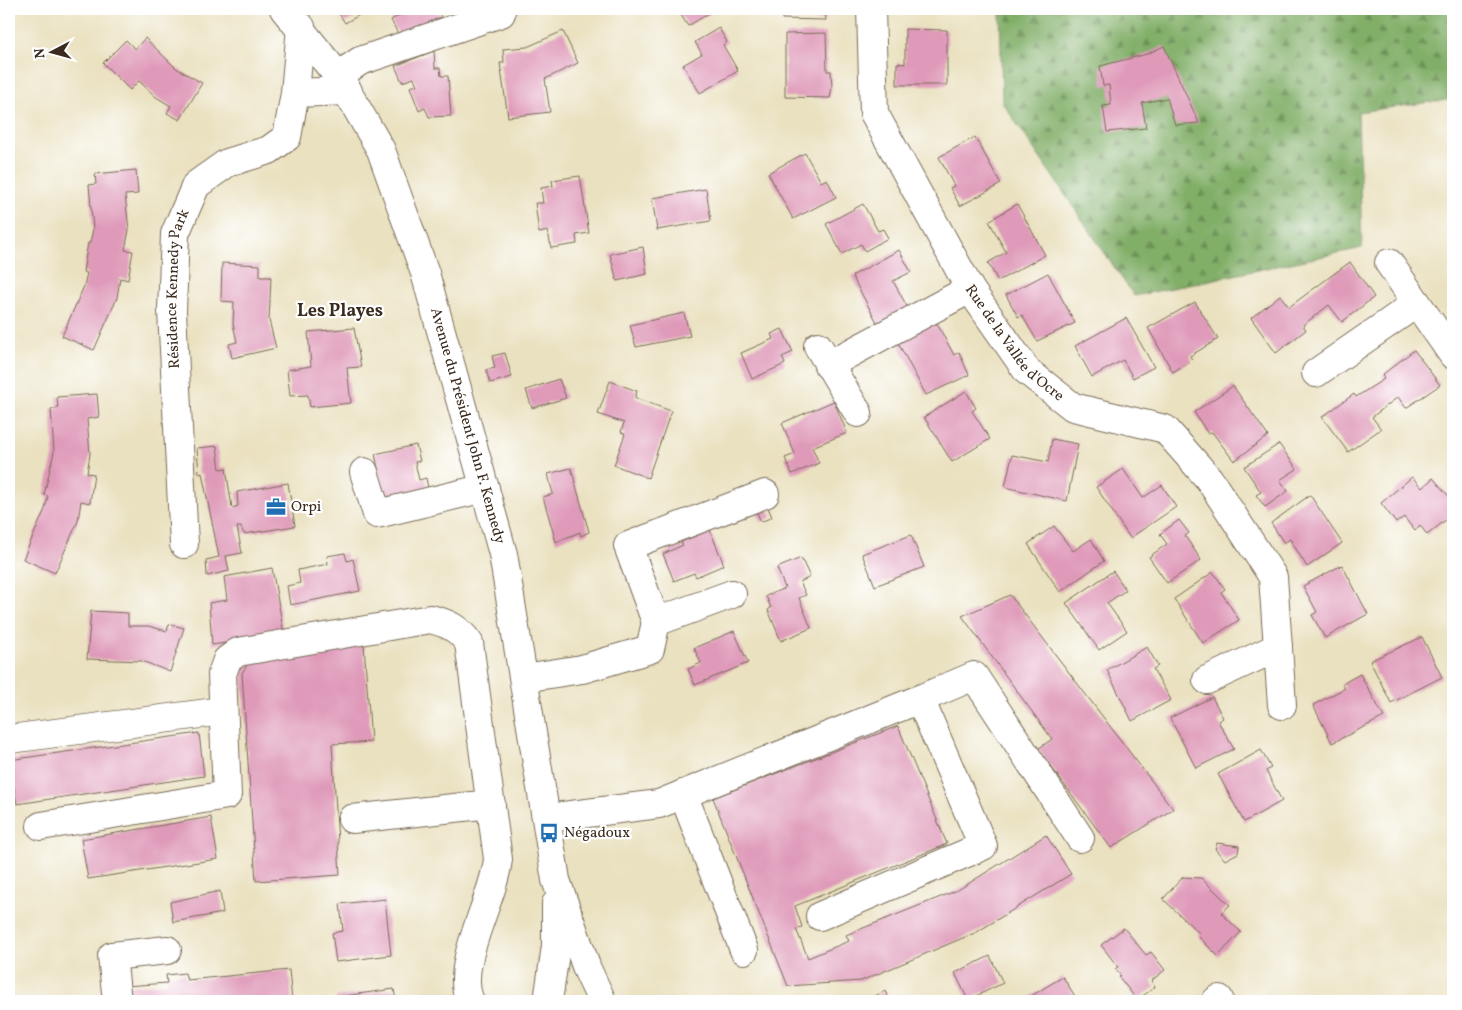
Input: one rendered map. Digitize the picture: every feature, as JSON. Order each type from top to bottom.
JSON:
[{"type":"main road","points":[[295,93],[343,84],[360,61],[502,13],[500,9]]},
{"type":"main road","name":"Rue de la Vallée d'Ocre","points":[[871,9],[874,113],[970,289],[1027,371],[1072,407],[1165,429],[1209,479],[1273,577],[1282,705]]},
{"type":"main road","name":"Avenue du Président John F. Kennedy","points":[[293,18],[343,84],[381,150],[425,273],[503,554],[556,880],[556,946],[548,1001]]},
{"type":"main road","name":"Résidence Kennedy Park","points":[[184,544],[172,311],[175,234],[196,185],[227,163],[269,150],[287,137],[295,93],[293,18]]},
{"type":"main road","points":[[1389,263],[1453,355]]},
{"type":"main road","points":[[858,413],[823,356],[970,289]]},
{"type":"main road","points":[[1316,373],[1416,302]]},
{"type":"main road","points":[[364,472],[377,514],[485,488]]},
{"type":"main road","points":[[524,678],[582,669],[650,649],[656,622],[628,546],[765,494]]},
{"type":"main road","points":[[656,622],[732,594]]},
{"type":"main road","points":[[41,826],[227,795],[222,674],[227,660],[238,652],[430,619],[443,622],[460,630],[469,643],[498,859],[493,886],[468,959],[465,980],[470,1001]]},
{"type":"main road","points":[[1207,680],[1278,647]]},
{"type":"main road","points":[[547,818],[659,804],[974,676],[1080,838]]},
{"type":"main road","points":[[820,916],[983,846],[920,699]]},
{"type":"main road","points":[[10,739],[223,710]]},
{"type":"main road","points":[[682,794],[744,950]]},
{"type":"main road","points":[[352,819],[491,804]]},
{"type":"main road","name":"Avenue du Président John F. Kennedy","points":[[556,880],[586,969],[602,1001]]},
{"type":"main road","points":[[117,1001],[112,956],[167,950]]},
{"type":"green space","points":[[1000,9],[1453,9],[1453,99],[1358,112],[1362,248],[1134,296],[1002,102]]},
{"type":"building","points":[[336,9],[370,9],[345,23]]},
{"type":"building","points":[[402,9],[437,9],[441,17],[414,29],[402,42],[391,20],[404,13]]},
{"type":"building","points":[[677,9],[716,9],[688,26]]},
{"type":"building","points":[[782,9],[825,9],[826,20],[782,19]]},
{"type":"building","points":[[719,28],[727,42],[723,45],[738,71],[700,93],[683,65],[702,54],[695,42]]},
{"type":"building","points":[[905,29],[947,30],[947,85],[897,85],[897,63],[905,64]]},
{"type":"building","points":[[563,31],[578,63],[545,79],[550,112],[508,117],[500,63],[504,63],[503,49],[527,47]]},
{"type":"building","points":[[826,33],[827,71],[831,71],[832,87],[830,98],[785,97],[785,34]]},
{"type":"building","points":[[145,38],[176,68],[202,83],[180,120],[167,113],[171,106],[156,97],[139,81],[130,90],[103,63],[126,40],[135,49]]},
{"type":"building","points":[[1164,46],[1199,123],[1175,125],[1167,98],[1142,103],[1146,128],[1107,132],[1103,106],[1111,105],[1109,85],[1103,86],[1100,66],[1147,54]]},
{"type":"building","points":[[434,51],[435,68],[440,68],[441,76],[448,76],[451,116],[429,117],[425,108],[419,111],[410,87],[417,85],[414,78],[402,82],[395,66]]},
{"type":"building","points":[[975,137],[1001,184],[960,206],[950,188],[954,186],[939,157]]},
{"type":"building","points":[[805,153],[821,182],[827,179],[836,197],[793,219],[768,173]]},
{"type":"building","points":[[136,170],[138,194],[125,195],[129,230],[125,250],[133,251],[128,280],[120,278],[117,298],[94,350],[62,336],[84,286],[87,273],[83,272],[88,243],[90,243],[93,229],[89,185],[96,184],[95,174]]},
{"type":"building","points":[[580,176],[589,233],[576,235],[577,244],[551,248],[548,231],[539,233],[535,203],[543,203],[541,188],[553,186],[552,180]]},
{"type":"building","points":[[706,189],[711,221],[657,230],[652,198]]},
{"type":"building","points":[[863,204],[878,231],[883,229],[888,238],[865,251],[861,244],[842,254],[826,224]]},
{"type":"building","points":[[1017,204],[1045,255],[998,281],[988,263],[1006,252],[989,221]]},
{"type":"building","points":[[643,247],[647,274],[617,281],[610,254]]},
{"type":"building","points":[[899,250],[911,272],[893,281],[909,310],[879,326],[852,276]]},
{"type":"building","points":[[1350,262],[1374,297],[1342,322],[1329,305],[1303,325],[1306,330],[1276,353],[1251,318],[1280,295],[1289,307]]},
{"type":"building","points":[[222,263],[260,265],[260,277],[271,277],[269,320],[276,348],[232,358],[229,344],[237,342],[233,324],[234,302],[221,301]]},
{"type":"building","points":[[1048,273],[1075,323],[1037,341],[1022,315],[1018,317],[1006,295]]},
{"type":"building","points":[[1195,302],[1218,339],[1190,356],[1192,360],[1173,372],[1148,328]]},
{"type":"building","points":[[684,313],[690,336],[636,347],[630,325]]},
{"type":"building","points":[[1126,318],[1154,367],[1133,378],[1123,360],[1092,377],[1075,346]]},
{"type":"building","points":[[935,320],[954,355],[959,352],[969,375],[926,395],[897,341]]},
{"type":"building","points":[[354,328],[361,367],[347,368],[351,403],[310,407],[308,395],[290,396],[287,370],[311,366],[308,332]]},
{"type":"building","points":[[782,329],[793,352],[782,357],[785,364],[752,379],[741,353],[773,339],[771,334]]},
{"type":"building","points":[[1414,350],[1440,385],[1406,408],[1398,397],[1372,417],[1381,429],[1348,452],[1322,417],[1354,394],[1356,397],[1384,379],[1382,375]]},
{"type":"building","points":[[505,353],[512,377],[490,383],[486,370],[495,368],[492,356]]},
{"type":"building","points":[[559,379],[566,398],[532,408],[526,390]]},
{"type":"building","points":[[610,381],[637,391],[635,398],[671,411],[648,478],[614,465],[625,434],[621,432],[624,423],[598,414]]},
{"type":"building","points":[[1233,386],[1268,436],[1234,461],[1212,432],[1208,434],[1194,412]]},
{"type":"building","points":[[966,391],[976,408],[972,411],[990,439],[952,462],[924,417]]},
{"type":"building","points":[[97,394],[99,417],[87,419],[90,454],[87,473],[94,474],[90,503],[81,501],[78,521],[55,573],[23,559],[45,509],[48,496],[44,495],[54,452],[51,409],[58,408],[57,397]]},
{"type":"building","points":[[834,401],[847,433],[812,447],[819,463],[792,474],[785,458],[795,454],[782,423]]},
{"type":"building","points":[[1052,439],[1078,444],[1067,501],[1005,487],[1012,455],[1048,462]]},
{"type":"building","points":[[1279,444],[1297,469],[1280,480],[1288,491],[1265,507],[1256,495],[1261,492],[1244,467]]},
{"type":"building","points":[[416,445],[420,461],[415,462],[419,480],[426,478],[429,493],[385,502],[375,454]]},
{"type":"building","points":[[217,446],[220,469],[226,468],[232,508],[238,506],[237,492],[288,483],[295,526],[244,534],[241,527],[237,527],[242,553],[226,556],[229,571],[207,576],[206,560],[219,557],[202,473],[199,474],[197,448]]},
{"type":"building","points":[[571,468],[589,532],[581,536],[580,532],[556,542],[543,497],[553,494],[548,474]]},
{"type":"building","points":[[1123,469],[1143,498],[1162,485],[1176,507],[1130,538],[1096,487]]},
{"type":"building","points":[[1412,477],[1422,488],[1433,478],[1453,501],[1453,514],[1427,535],[1420,525],[1415,531],[1404,517],[1396,523],[1381,503]]},
{"type":"building","points":[[1310,495],[1342,543],[1307,567],[1290,539],[1284,543],[1271,523]]},
{"type":"building","points":[[766,503],[772,517],[761,522],[755,508]]},
{"type":"building","points":[[1179,520],[1189,533],[1185,536],[1201,560],[1167,583],[1149,557],[1167,544],[1160,534]]},
{"type":"building","points":[[1054,526],[1073,551],[1091,539],[1104,561],[1060,592],[1028,544]]},
{"type":"building","points":[[710,530],[724,565],[696,577],[694,573],[674,581],[663,554],[683,545],[681,542]]},
{"type":"building","points":[[911,535],[924,567],[875,586],[862,554]]},
{"type":"building","points":[[345,553],[347,561],[353,559],[360,591],[290,605],[287,586],[300,583],[298,570],[328,564],[327,556]]},
{"type":"building","points":[[801,558],[810,577],[800,582],[806,595],[799,598],[811,628],[781,641],[768,610],[771,608],[766,596],[785,588],[777,568]]},
{"type":"building","points":[[1342,565],[1368,614],[1325,638],[1312,615],[1317,612],[1303,586]]},
{"type":"building","points":[[272,568],[284,634],[212,645],[209,603],[227,600],[224,577]]},
{"type":"building","points":[[1113,571],[1126,590],[1107,603],[1127,631],[1099,650],[1066,603]]},
{"type":"building","points":[[1213,572],[1225,589],[1221,592],[1239,620],[1203,643],[1174,599]]},
{"type":"building","points":[[1010,595],[1173,809],[1111,848],[1038,749],[1052,739],[962,616]]},
{"type":"building","points":[[91,611],[128,613],[128,626],[148,626],[167,631],[169,624],[184,628],[170,672],[142,661],[87,659]]},
{"type":"building","points":[[734,631],[748,663],[695,685],[688,669],[701,663],[694,648]]},
{"type":"building","points":[[1422,637],[1442,677],[1391,703],[1370,661]]},
{"type":"building","points":[[364,644],[371,742],[332,744],[340,875],[256,881],[242,673],[249,662]]},
{"type":"building","points":[[1147,647],[1158,666],[1153,669],[1171,700],[1132,721],[1107,670]]},
{"type":"building","points":[[1360,674],[1384,717],[1332,743],[1313,705],[1345,688],[1342,684]]},
{"type":"building","points":[[1212,697],[1223,718],[1218,721],[1234,749],[1196,768],[1170,718]]},
{"type":"building","points":[[898,726],[947,844],[795,906],[802,927],[796,929],[808,958],[849,941],[846,935],[958,890],[1046,835],[1071,874],[977,932],[861,981],[788,986],[713,798]]},
{"type":"building","points":[[199,733],[204,776],[17,804],[9,760]]},
{"type":"building","points":[[1261,750],[1271,768],[1266,771],[1282,801],[1244,822],[1218,774]]},
{"type":"building","points":[[211,817],[218,859],[88,879],[81,839]]},
{"type":"building","points":[[1217,843],[1239,846],[1238,853],[1225,860],[1215,849]]},
{"type":"building","points":[[1183,877],[1201,878],[1230,905],[1221,913],[1241,932],[1218,956],[1198,936],[1200,934],[1163,899]]},
{"type":"building","points":[[220,891],[223,913],[173,922],[170,902]]},
{"type":"building","points":[[385,899],[391,955],[336,962],[332,933],[343,931],[340,904]]},
{"type":"building","points":[[1124,928],[1146,955],[1151,952],[1165,970],[1151,981],[1155,987],[1137,1000],[1119,977],[1121,976],[1115,969],[1118,967],[1101,945]]},
{"type":"building","points":[[990,956],[1003,983],[968,1000],[955,973]]},
{"type":"building","points":[[289,970],[292,1001],[128,1001],[126,986],[167,983],[166,975],[185,973],[187,980]]},
{"type":"building","points":[[1063,977],[1078,1001],[1023,1001],[1054,982]]},
{"type":"building","points":[[394,989],[396,1001],[337,1001],[336,997]]},
{"type":"building","points":[[885,991],[890,1001],[870,1001],[869,999]]},
{"type":"place","name":"Orpi","points":[[276,507]]},
{"type":"place","name":"Négadoux","points":[[549,833]]},
{"type":"district","name":"Les Playes","points":[[340,311]]}]
